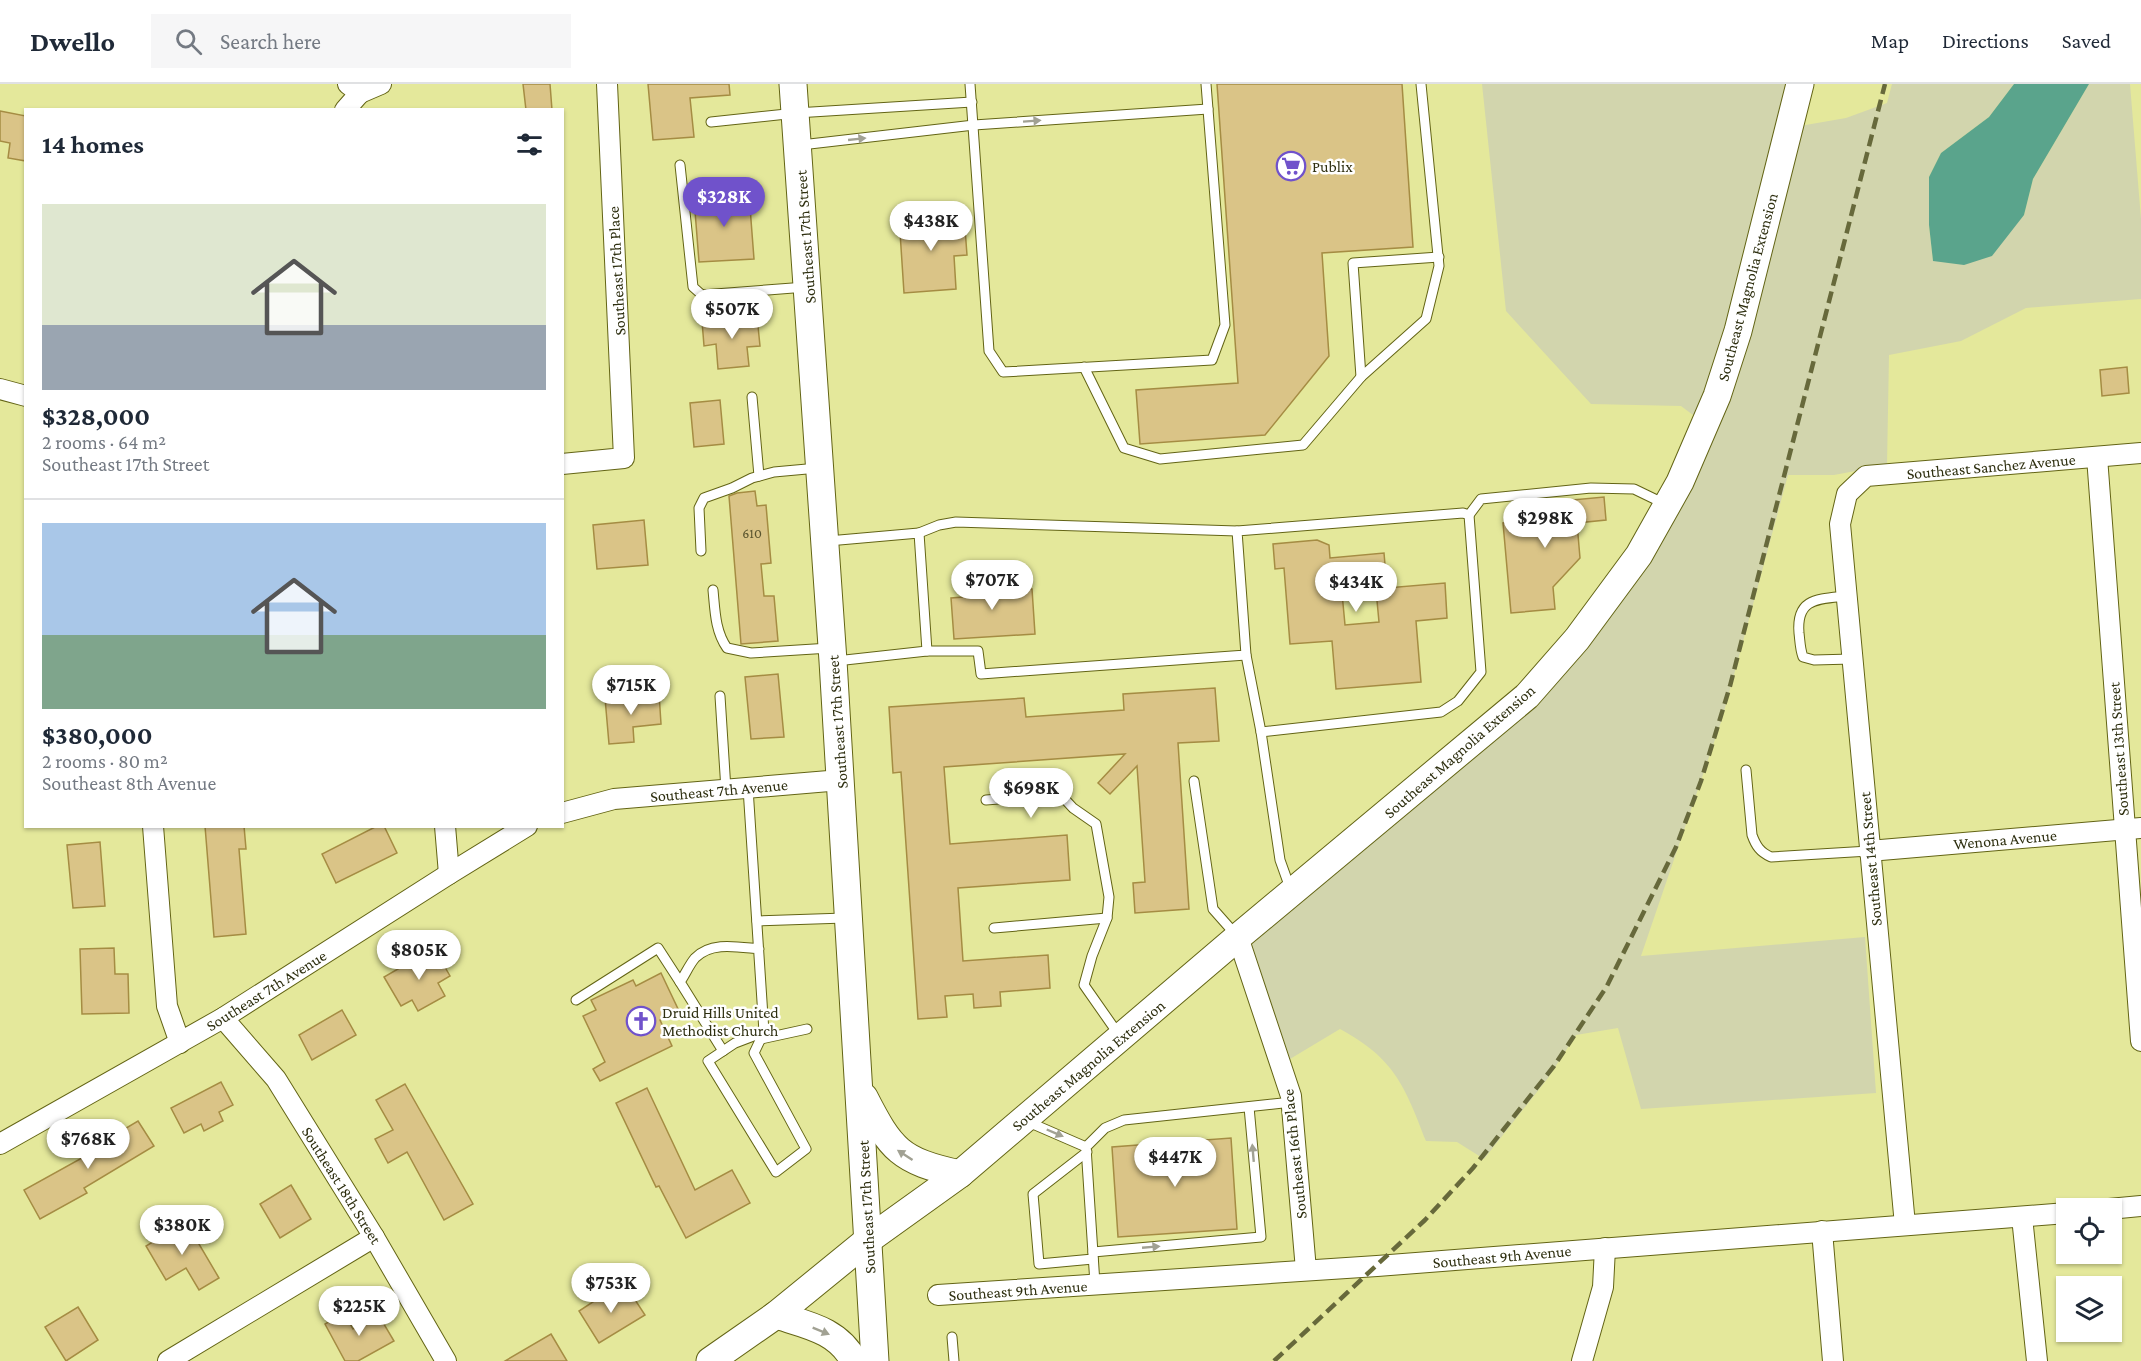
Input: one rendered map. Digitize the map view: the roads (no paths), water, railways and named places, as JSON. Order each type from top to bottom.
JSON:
[{"type":"main road","name":"Southeast 17th Street","points":[[793,84],[850,918],[874,1361]]},
{"type":"main road","name":"Southeast Magnolia Extension","points":[[710,1361],[776,1315],[868,1240],[960,1174],[1238,937],[1527,696],[1584,630],[1639,555],[1680,482],[1717,396],[1738,331],[1800,84]]},
{"type":"main road","points":[[859,1087],[882,1133],[899,1152],[927,1167],[960,1174]]},
{"type":"main road","points":[[776,1315],[831,1335],[847,1348],[854,1361]]},
{"type":"street","points":[[346,108],[354,89],[381,84]]},
{"type":"street","name":"Southeast 17th Place","points":[[564,464],[624,458],[607,84]]},
{"type":"street","points":[[0,388],[24,395]]},
{"type":"street","name":"Southeast Sanchez Avenue","points":[[1846,494],[1866,476],[2141,453]]},
{"type":"street","name":"Southeast 13th Street","points":[[2097,457],[2133,828],[2141,1041]]},
{"type":"street","name":"Southeast 14th Street","points":[[1846,494],[1840,524],[1905,1225]]},
{"type":"street","name":"Southeast 7th Avenue","points":[[564,812],[614,799],[841,780]]},
{"type":"street","points":[[153,828],[167,1006],[180,1043]]},
{"type":"street","points":[[445,828],[449,874]]},
{"type":"street","name":"Southeast 7th Avenue","points":[[0,1144],[223,1018],[525,828]]},
{"type":"street","name":"Wenona Avenue","points":[[1869,851],[2133,828]]},
{"type":"street","name":"Southeast 16th Place","points":[[1238,937],[1292,1102],[1306,1270]]},
{"type":"street","name":"Southeast 18th Street","points":[[223,1018],[276,1079],[375,1237],[447,1361]]},
{"type":"street","points":[[2122,1208],[2141,1206]]},
{"type":"street","name":"Southeast 9th Avenue","points":[[938,1295],[2056,1214]]},
{"type":"street","points":[[2022,1217],[2037,1361]]},
{"type":"street","points":[[1822,1231],[1833,1361]]},
{"type":"street","points":[[168,1361],[375,1237]]},
{"type":"street","points":[[1582,1361],[1603,1287],[1605,1248]]},
{"type":"lane","points":[[970,84],[989,351],[1003,372],[1212,360],[1225,325],[1206,84]]},
{"type":"lane","points":[[1084,367],[1124,448],[1160,459],[1304,445],[1361,377],[1426,319],[1439,266],[1439,257],[1421,84]]},
{"type":"lane","points":[[711,122],[796,113],[972,102]]},
{"type":"lane","points":[[798,145],[974,125],[1208,109]]},
{"type":"lane","points":[[680,165],[693,287],[702,295],[808,287]]},
{"type":"lane","points":[[1361,377],[1353,263],[1439,257]]},
{"type":"lane","points":[[752,397],[759,476]]},
{"type":"lane","points":[[701,551],[699,507],[704,498],[774,472],[821,468]]},
{"type":"lane","points":[[1261,732],[1441,712],[1458,701],[1481,672],[1469,515],[1481,499],[1591,488],[1634,489],[1667,505]]},
{"type":"lane","points":[[826,541],[919,533],[939,525],[956,522],[1237,531],[1463,513],[1469,515]]},
{"type":"lane","points":[[1237,531],[1246,655],[1261,732],[1280,860],[1292,892]]},
{"type":"lane","points":[[919,533],[927,651]]},
{"type":"lane","points":[[713,590],[716,623],[721,640],[727,648],[751,653],[978,651],[981,674],[1246,655]]},
{"type":"lane","points":[[1846,596],[1818,599],[1808,603],[1802,609],[1798,623],[1803,657],[1814,660],[1852,659]]},
{"type":"lane","points":[[720,696],[726,790]]},
{"type":"lane","points":[[1746,770],[1752,835],[1755,844],[1766,854],[1771,857],[1869,851]]},
{"type":"lane","points":[[1194,780],[1214,909],[1238,937]]},
{"type":"lane","points":[[748,788],[763,1036],[754,1053],[806,1149],[776,1172],[708,1061],[735,1043],[763,1036],[807,1029]]},
{"type":"lane","points":[[986,800],[1060,794],[1073,808],[1096,824],[1109,897],[1107,918],[1092,956],[1084,986],[1120,1037]]},
{"type":"lane","points":[[757,921],[850,918]]},
{"type":"lane","points":[[994,928],[1107,918]]},
{"type":"lane","points":[[680,982],[694,959],[702,951],[714,947],[730,946],[759,949]]},
{"type":"lane","points":[[576,1000],[658,948],[723,1051]]},
{"type":"lane","points":[[1249,1107],[1261,1238],[1039,1264],[1033,1194],[1086,1150],[1105,1128],[1124,1120],[1292,1102]]},
{"type":"lane","points":[[1023,1120],[1086,1150]]},
{"type":"lane","points":[[1086,1150],[1095,1284]]},
{"type":"lane","points":[[952,1338],[954,1361]]},
{"type":"railway","points":[[1274,1361],[1425,1220],[1473,1168],[1554,1066],[1607,986],[1676,847],[1701,781],[1730,686],[1885,84]]},
{"type":"place","name":"Publix","points":[[1291,166]]},
{"type":"place","name":"Druid Hills United Methodist Church","points":[[641,1021]]}]
